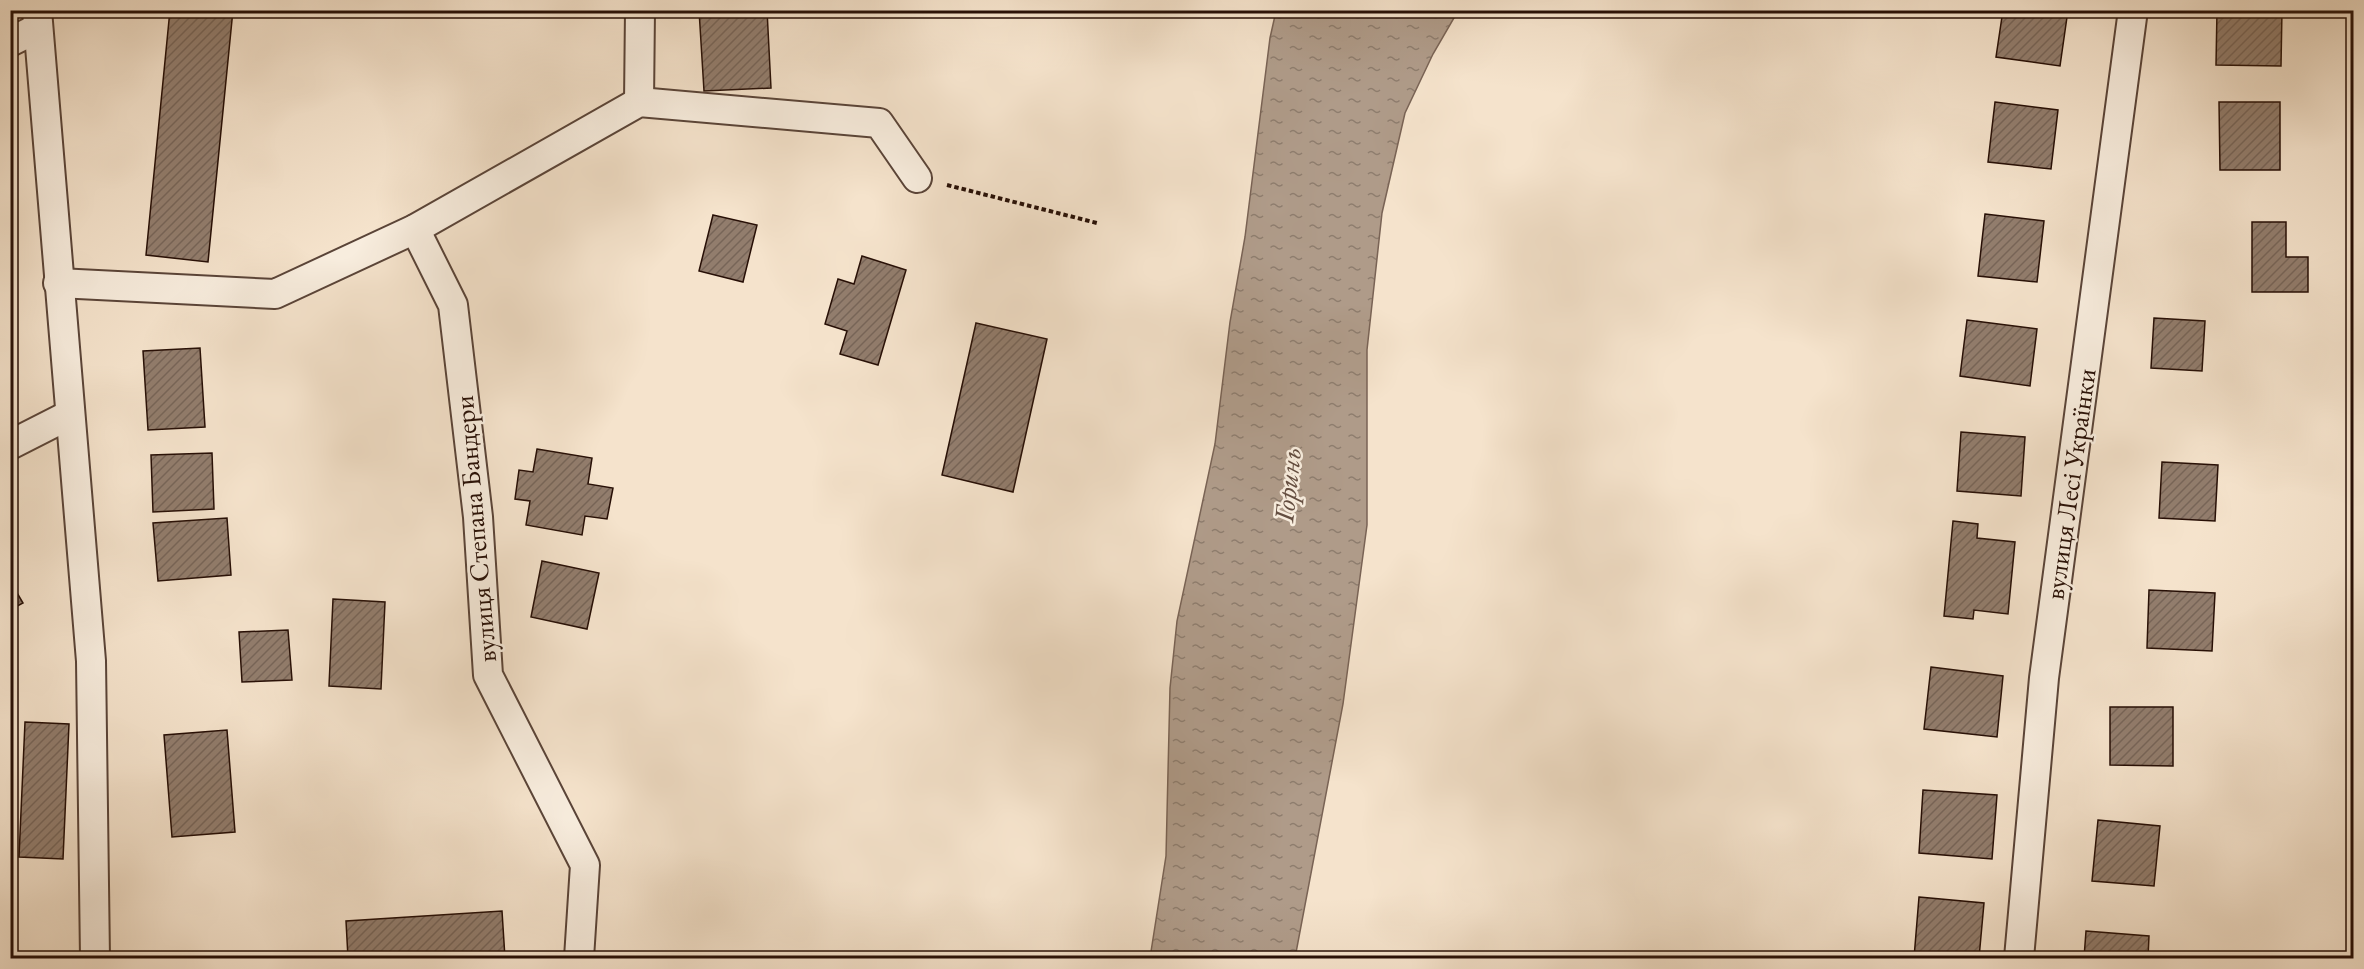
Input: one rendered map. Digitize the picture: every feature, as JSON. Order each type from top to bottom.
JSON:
[{"type":"street","points":[[639,102],[640,10]]},
{"type":"street","name":"вулиця Лесі Українки","points":[[2019,958],[2044,678],[2133,10]]},
{"type":"street","points":[[10,42],[38,19]]},
{"type":"street","points":[[38,19],[91,661],[95,958]]},
{"type":"street","points":[[58,283],[274,294],[415,229],[639,102],[879,123],[917,178]]},
{"type":"street","name":"вулиця Степана Бандери","points":[[415,229],[453,305],[478,517],[488,675],[585,865],[579,958]]},
{"type":"street","points":[[10,446],[69,415]]},
{"type":"path","points":[[917,178],[1097,223]]},
{"type":"water","name":"Горинь","points":[[1276,11],[1458,11],[1433,54],[1405,113],[1382,213],[1367,350],[1367,525],[1343,704],[1295,958],[1150,958],[1166,856],[1170,688],[1177,621],[1215,444],[1230,322],[1245,237],[1270,38]]},
{"type":"building","points":[[170,10],[233,10],[208,262],[146,255]]},
{"type":"building","points":[[699,10],[767,10],[771,88],[704,91]]},
{"type":"building","points":[[2003,10],[2068,10],[2060,66],[1996,57]]},
{"type":"building","points":[[2217,10],[2282,10],[2281,66],[2216,65]]},
{"type":"building","points":[[1995,102],[2058,110],[2051,169],[1988,162]]},
{"type":"building","points":[[2219,102],[2280,102],[2280,170],[2220,170]]},
{"type":"building","points":[[1985,214],[2044,221],[2037,282],[1978,276]]},
{"type":"building","points":[[713,215],[757,225],[743,282],[699,271]]},
{"type":"building","points":[[2252,222],[2286,222],[2286,257],[2308,257],[2308,292],[2252,292]]},
{"type":"building","points":[[862,256],[906,270],[878,365],[840,354],[847,331],[825,324],[838,279],[854,284]]},
{"type":"building","points":[[2154,318],[2205,321],[2202,371],[2151,368]]},
{"type":"building","points":[[1967,320],[2037,329],[2030,386],[1960,376]]},
{"type":"building","points":[[976,323],[1047,339],[1013,492],[942,475]]},
{"type":"building","points":[[200,348],[205,427],[148,430],[143,351]]},
{"type":"building","points":[[1961,432],[2025,437],[2021,496],[1957,491]]},
{"type":"building","points":[[537,449],[592,458],[588,484],[613,488],[607,519],[585,516],[582,535],[526,525],[530,501],[515,499],[519,470],[533,472]]},
{"type":"building","points":[[212,453],[214,509],[153,512],[151,455]]},
{"type":"building","points":[[2162,462],[2218,465],[2215,521],[2159,518]]},
{"type":"building","points":[[227,518],[231,575],[158,581],[153,523]]},
{"type":"building","points":[[1953,521],[1978,524],[1977,538],[2015,542],[2008,614],[1974,610],[1973,619],[1944,616]]},
{"type":"building","points":[[542,561],[599,573],[587,629],[531,617]]},
{"type":"building","points":[[10,581],[23,603],[10,610]]},
{"type":"building","points":[[2149,590],[2215,593],[2212,651],[2147,648]]},
{"type":"building","points":[[333,599],[385,602],[381,689],[329,686]]},
{"type":"building","points":[[288,630],[292,680],[242,682],[239,632]]},
{"type":"building","points":[[1931,667],[2003,676],[1997,737],[1924,729]]},
{"type":"building","points":[[2110,707],[2173,707],[2173,766],[2110,765]]},
{"type":"building","points":[[25,722],[69,724],[63,859],[19,857]]},
{"type":"building","points":[[227,730],[235,832],[172,837],[164,735]]},
{"type":"building","points":[[1923,790],[1997,795],[1992,859],[1919,853]]},
{"type":"building","points":[[2098,820],[2160,826],[2154,886],[2092,881]]},
{"type":"building","points":[[1919,897],[1984,903],[1979,958],[1914,958]]},
{"type":"building","points":[[502,911],[505,958],[348,958],[346,921]]},
{"type":"building","points":[[2086,931],[2149,936],[2148,958],[2084,958]]}]
